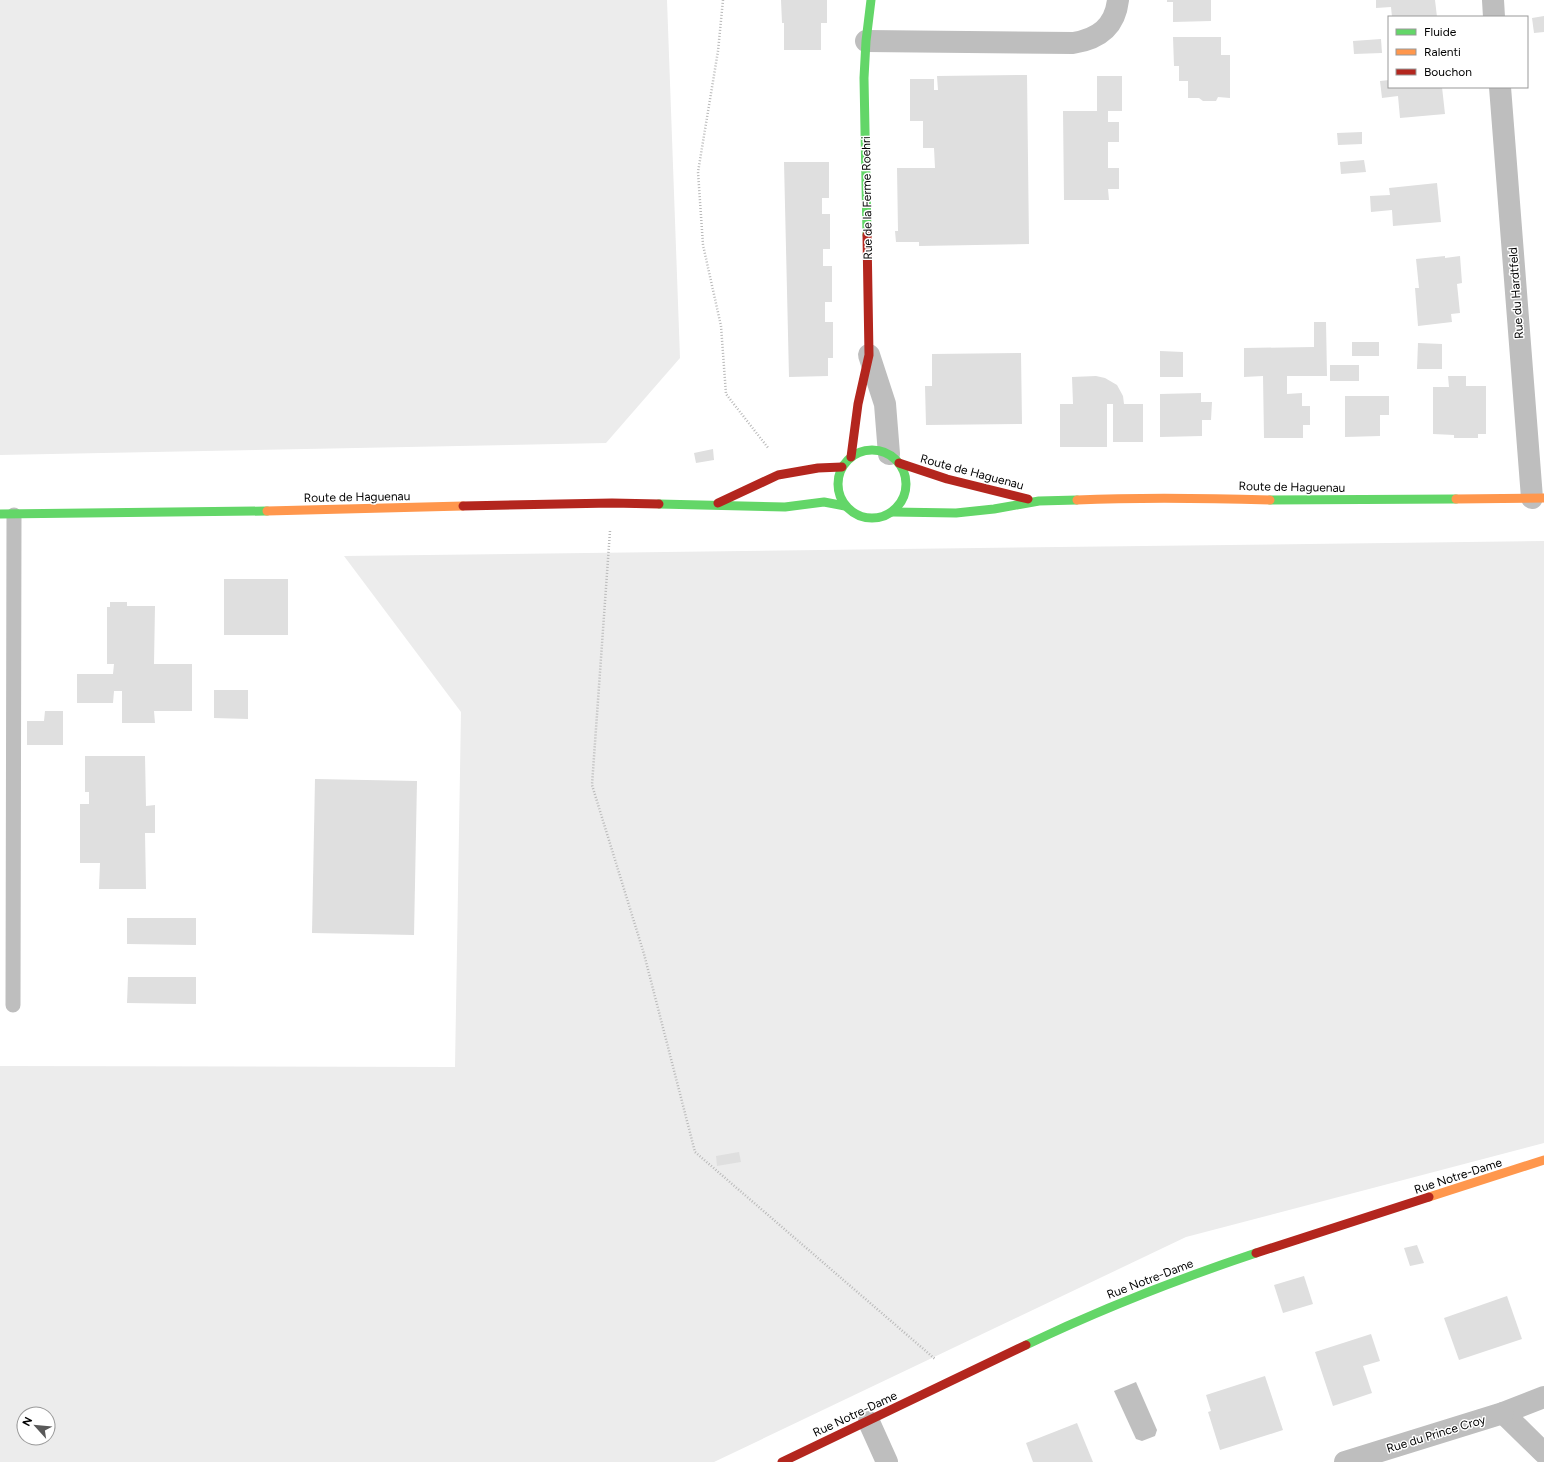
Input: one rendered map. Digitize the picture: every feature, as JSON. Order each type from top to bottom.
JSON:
[{"type":"street","name":"Rue de la Ferme Roehri","points":[[850,457],[858,404],[869,355],[864,78],[866,41],[871,0]]},
{"type":"street","points":[[866,41],[1073,43],[1093,38],[1103,31],[1111,22],[1117,8],[1118,0]]},
{"type":"street","points":[[1493,0],[1494,16]]},
{"type":"street","name":"Rue du Hardtfeld","points":[[1500,88],[1538,498]]},
{"type":"street","name":"Rue de la Ferme Roehri","points":[[869,355],[885,404],[894,459]]},
{"type":"street","points":[[876,450],[894,459],[906,475],[906,489],[902,502],[893,512],[881,518],[868,519],[855,515],[845,506],[839,494],[838,480],[842,468],[850,457],[863,451],[876,450]]},
{"type":"street","name":"Route de Haguenau","points":[[894,459],[922,473],[1039,501]]},
{"type":"street","name":"Route de Haguenau","points":[[715,505],[778,475],[818,468],[842,468]]},
{"type":"street","name":"Route de Haguenau","points":[[893,512],[956,513],[994,509],[1039,501],[1162,497],[1295,501],[1538,498]]},
{"type":"street","name":"Route de Haguenau","points":[[7,515],[225,512],[612,502],[785,507],[824,502],[845,506]]},
{"type":"street","name":"Rue Notre-Dame","points":[[782,1462],[869,1422],[1059,1330],[1120,1303],[1252,1254],[1544,1160]]},
{"type":"street","name":"Rue du Prince Croy","points":[[1345,1462],[1503,1413],[1544,1397]]},
{"type":"street","points":[[1503,1413],[1544,1453]]},
{"type":"street","points":[[869,1422],[887,1462]]},
{"type":"lane","points":[[7,515],[13,1005]]},
{"type":"path","points":[[722,0],[718,51],[698,172],[703,244],[721,326],[726,394],[769,449],[778,475]]},
{"type":"path","points":[[612,502],[592,785],[644,954],[695,1152],[945,1367],[941,1386]]},
{"type":"shaded area","points":[[0,0],[667,0],[680,358],[606,443],[0,455]]},
{"type":"shaded area","points":[[1544,541],[1544,1143],[1186,1237],[714,1462],[0,1462],[0,1066],[455,1067],[461,712],[344,556]]},
{"type":"shaded area","points":[[1136,1382],[1157,1430],[1155,1436],[1142,1441],[1136,1439],[1114,1391]]},
{"type":"building","points":[[781,0],[827,0],[827,23],[821,23],[821,50],[784,50],[784,23],[782,23]]},
{"type":"building","points":[[1167,0],[1211,0],[1211,21],[1173,22],[1173,2],[1167,2]]},
{"type":"building","points":[[1376,0],[1435,0],[1437,16],[1392,16],[1391,7],[1376,8]]},
{"type":"building","points":[[1544,16],[1544,32],[1534,33],[1532,18]]},
{"type":"building","points":[[1173,37],[1221,37],[1221,55],[1230,55],[1230,98],[1218,97],[1216,101],[1203,101],[1199,98],[1188,98],[1188,81],[1179,81],[1179,66],[1174,66]]},
{"type":"building","points":[[1381,39],[1382,53],[1354,54],[1353,41]]},
{"type":"building","points":[[1027,75],[1029,244],[919,246],[919,242],[896,242],[895,231],[898,231],[897,168],[935,168],[934,148],[923,148],[923,121],[910,121],[910,79],[934,79],[934,90],[938,90],[937,76]]},
{"type":"building","points":[[1097,76],[1122,76],[1122,111],[1108,111],[1108,122],[1119,122],[1119,142],[1108,142],[1108,168],[1119,168],[1119,189],[1108,189],[1109,200],[1064,200],[1063,111],[1097,111]]},
{"type":"building","points":[[1388,80],[1388,88],[1442,88],[1445,114],[1400,118],[1398,96],[1382,98],[1380,81]]},
{"type":"building","points":[[1362,132],[1362,144],[1338,145],[1337,133]]},
{"type":"building","points":[[1364,160],[1366,172],[1341,174],[1340,162]]},
{"type":"building","points":[[784,162],[829,162],[829,198],[822,198],[822,214],[830,214],[830,249],[823,249],[823,266],[832,266],[832,302],[825,302],[825,322],[833,322],[833,358],[828,358],[828,376],[789,377]]},
{"type":"building","points":[[1437,183],[1441,222],[1393,226],[1392,210],[1371,212],[1370,196],[1390,195],[1389,188]]},
{"type":"building","points":[[1445,256],[1445,258],[1460,256],[1462,283],[1457,284],[1460,313],[1451,314],[1452,322],[1418,326],[1415,288],[1419,288],[1416,259]]},
{"type":"building","points":[[1314,322],[1326,322],[1327,376],[1287,376],[1287,394],[1302,393],[1302,406],[1310,406],[1310,425],[1303,425],[1303,438],[1264,438],[1263,376],[1244,377],[1244,348],[1314,347]]},
{"type":"building","points":[[1352,342],[1379,342],[1379,356],[1352,356]]},
{"type":"building","points":[[1418,343],[1442,344],[1442,369],[1417,369]]},
{"type":"building","points":[[1160,351],[1183,352],[1183,377],[1160,377]]},
{"type":"building","points":[[1021,353],[1022,424],[926,425],[925,386],[932,386],[932,354]]},
{"type":"building","points":[[1330,365],[1359,365],[1359,381],[1330,381]]},
{"type":"building","points":[[1096,376],[1105,378],[1117,385],[1123,396],[1124,404],[1143,404],[1143,442],[1113,442],[1113,404],[1107,404],[1107,447],[1060,447],[1060,404],[1073,404],[1072,377]]},
{"type":"building","points":[[1448,376],[1466,376],[1466,386],[1486,386],[1486,434],[1478,434],[1478,438],[1454,438],[1454,435],[1433,434],[1433,387],[1449,387]]},
{"type":"building","points":[[1201,393],[1201,402],[1212,402],[1211,420],[1202,420],[1202,436],[1160,437],[1160,394]]},
{"type":"building","points":[[1345,396],[1389,396],[1389,415],[1380,415],[1380,436],[1345,437]]},
{"type":"building","points":[[713,449],[714,460],[696,463],[694,453]]},
{"type":"building","points":[[224,579],[288,579],[288,635],[224,635]]},
{"type":"building","points":[[110,602],[127,602],[127,606],[155,606],[154,664],[192,664],[192,711],[154,711],[155,723],[122,723],[122,691],[114,691],[113,703],[77,703],[77,674],[113,674],[114,664],[107,664],[107,607],[110,607]]},
{"type":"building","points":[[214,690],[248,690],[248,719],[214,718]]},
{"type":"building","points":[[45,711],[63,711],[63,745],[27,745],[27,721],[44,721]]},
{"type":"building","points":[[85,756],[145,756],[146,806],[155,805],[155,833],[145,833],[146,889],[99,889],[100,863],[80,863],[80,804],[89,804],[89,792],[85,792]]},
{"type":"building","points":[[315,779],[417,781],[414,935],[312,933]]},
{"type":"building","points":[[127,918],[196,918],[196,945],[127,944]]},
{"type":"building","points":[[128,977],[196,977],[196,1004],[127,1003]]},
{"type":"building","points":[[739,1152],[741,1162],[717,1166],[716,1156]]},
{"type":"building","points":[[1417,1245],[1424,1263],[1410,1266],[1404,1248]]},
{"type":"building","points":[[1304,1276],[1313,1304],[1283,1313],[1274,1285]]},
{"type":"building","points":[[1507,1296],[1522,1339],[1459,1360],[1444,1318]]},
{"type":"building","points":[[1371,1334],[1380,1361],[1363,1366],[1372,1393],[1333,1406],[1315,1352]]},
{"type":"building","points":[[1265,1376],[1283,1430],[1220,1450],[1208,1412],[1211,1411],[1206,1395]]},
{"type":"building","points":[[1077,1423],[1093,1462],[1033,1462],[1026,1443]]},
{"type":"traffic: fast","points":[[867,235],[864,78],[866,41],[871,0]]},
{"type":"traffic: fast","points":[[872,450],[885,452],[896,460],[904,471],[906,484],[904,497],[896,508],[885,516],[872,518],[859,516],[848,508],[840,497],[838,484],[840,471],[848,460],[859,452],[872,450]]},
{"type":"traffic: fast","points":[[1270,500],[1456,499]]},
{"type":"traffic: fast","points":[[893,512],[956,513],[994,509],[1039,501],[1077,500]]},
{"type":"traffic: fast","points":[[659,504],[785,507],[824,502],[845,506]]},
{"type":"traffic: fast","points":[[0,514],[267,511]]},
{"type":"traffic: fast","points":[[1026,1345],[1140,1295],[1256,1253]]},
{"type":"traffic: slow","points":[[1077,500],[1126,498],[1270,500]]},
{"type":"traffic: slow","points":[[1456,499],[1544,498]]},
{"type":"traffic: slow","points":[[267,511],[463,506]]},
{"type":"traffic: slow","points":[[1429,1197],[1544,1160]]},
{"type":"traffic: jam","points":[[851,457],[858,404],[869,355],[867,235]]},
{"type":"traffic: jam","points":[[899,463],[947,479],[1028,499]]},
{"type":"traffic: jam","points":[[718,503],[778,475],[818,468],[842,467]]},
{"type":"traffic: jam","points":[[463,506],[612,503],[659,504]]},
{"type":"traffic: jam","points":[[1256,1253],[1429,1197]]},
{"type":"traffic: jam","points":[[782,1462],[1026,1345]]}]
